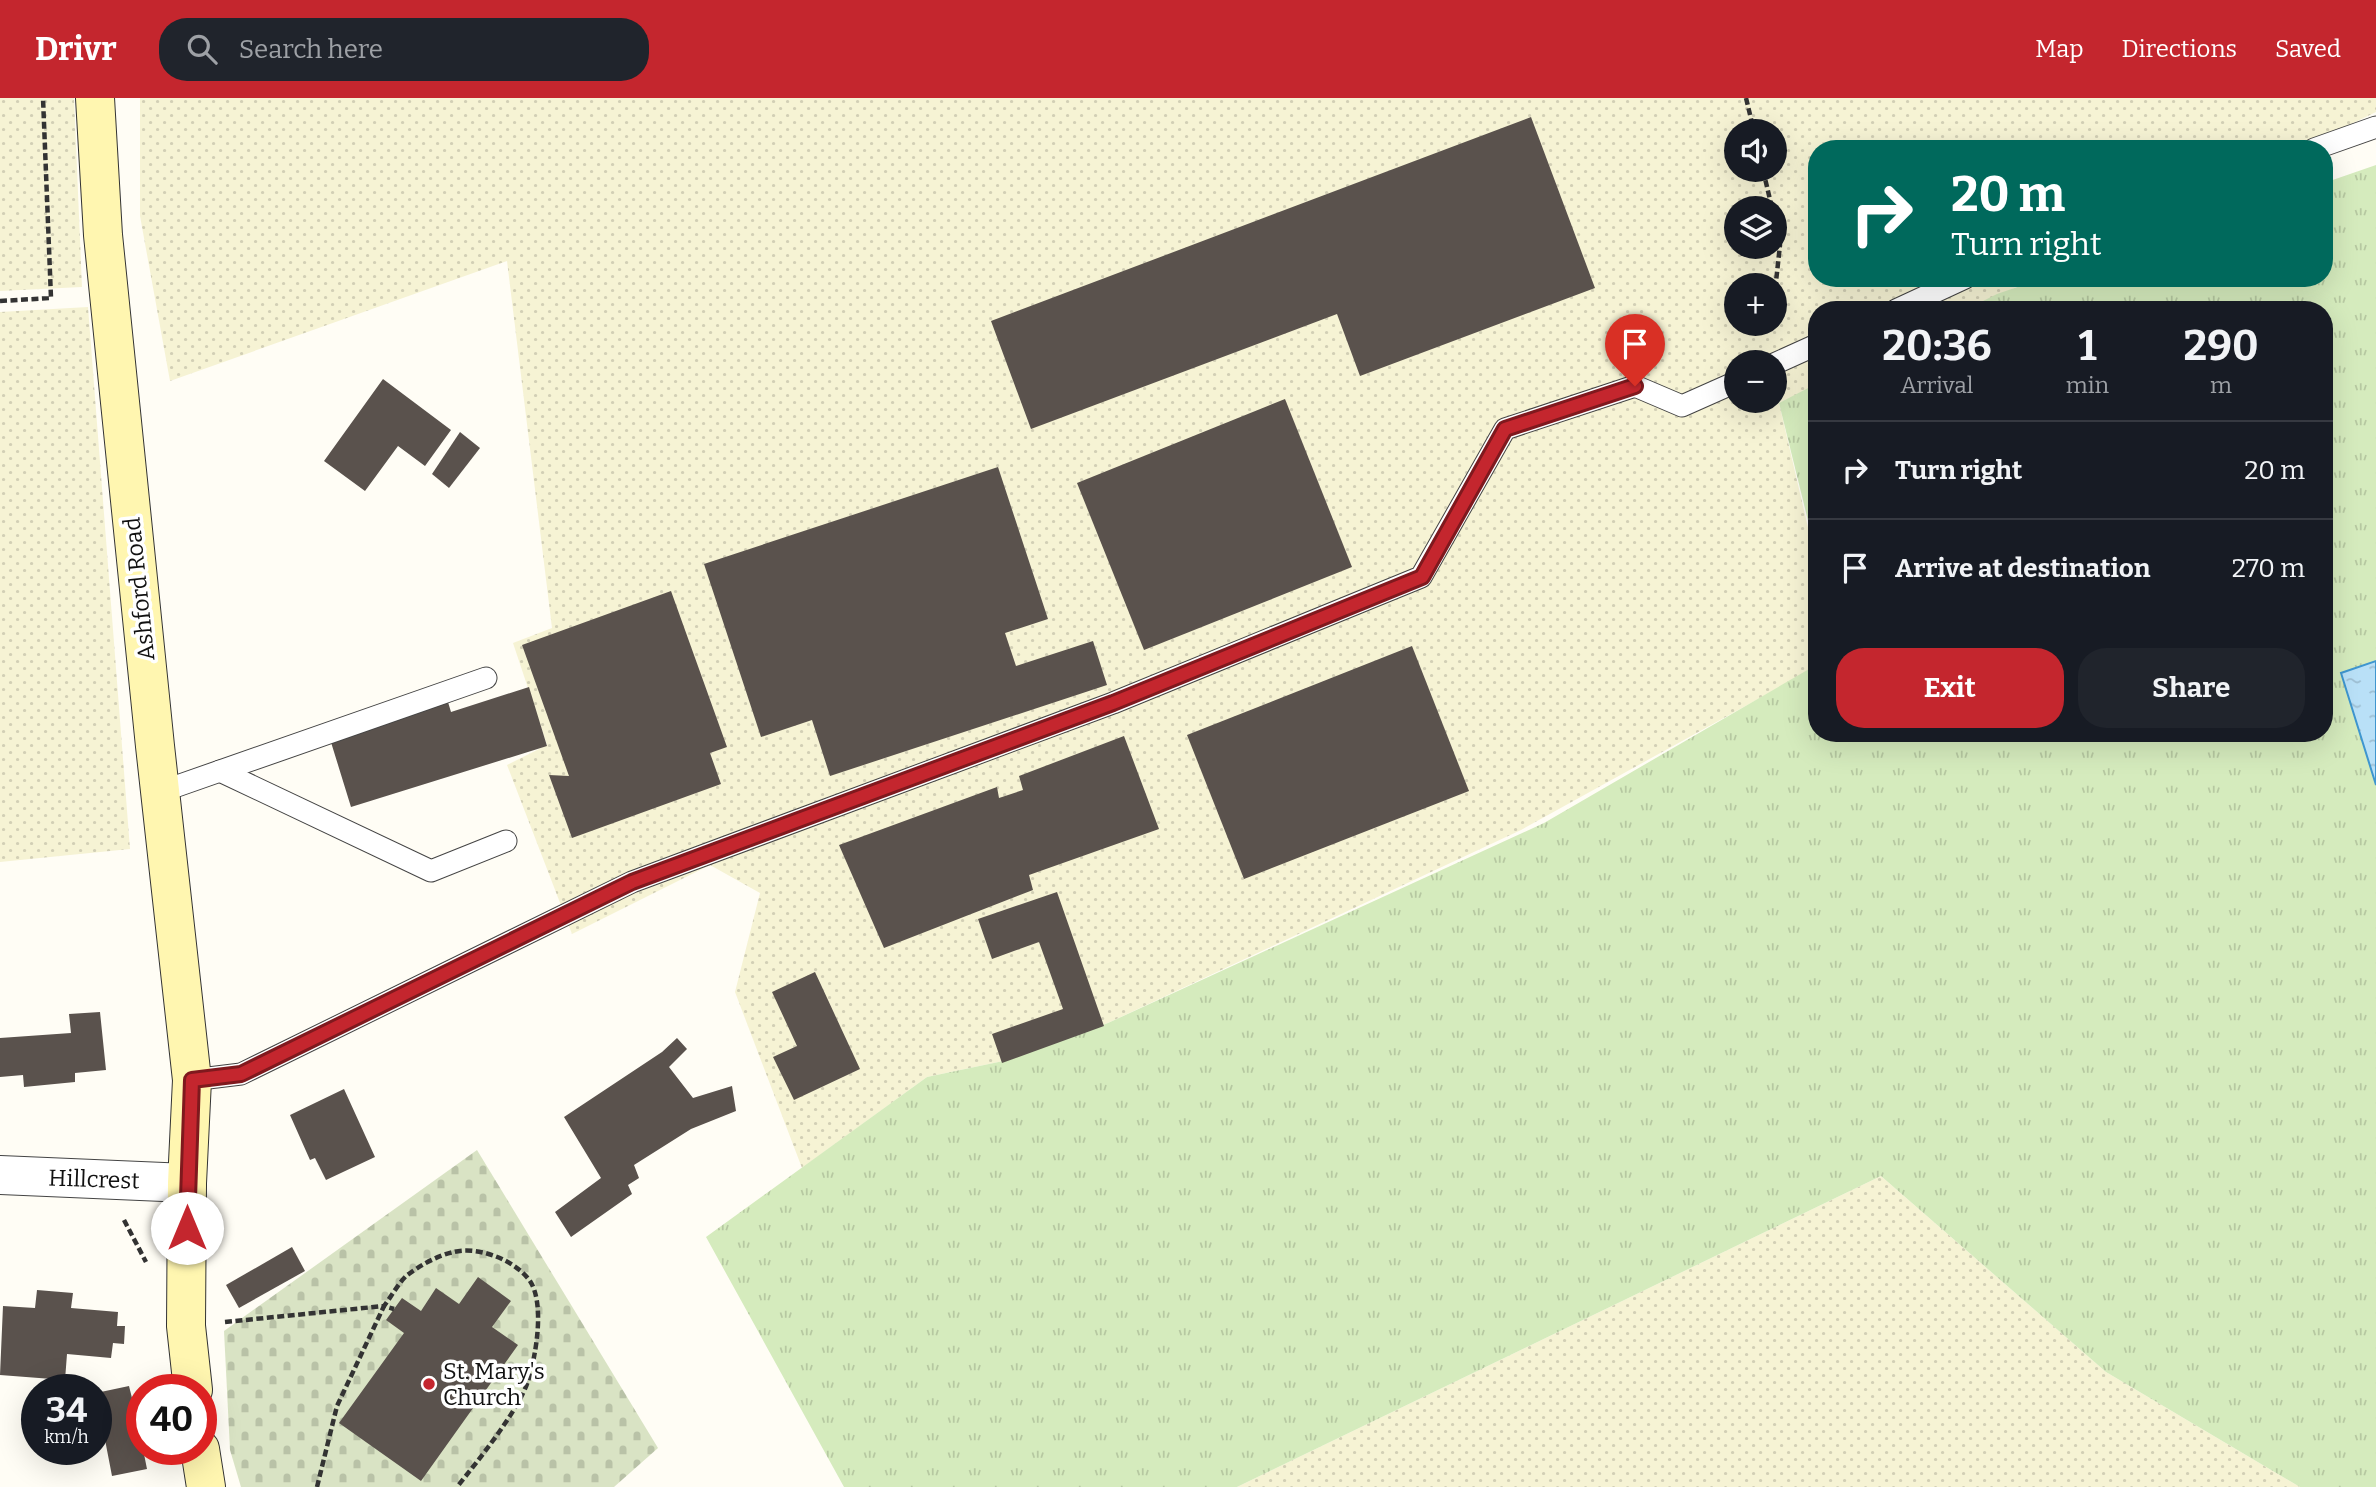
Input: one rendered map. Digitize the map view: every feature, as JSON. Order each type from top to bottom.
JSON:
[{"type":"street","name":"Ashford Road","points":[[95,98],[103,235],[192,1080],[187,1182],[186,1311],[192,1374]]},
{"type":"street","name":"Hillcrest","points":[[0,1175],[187,1182]]},
{"type":"street","points":[[203,1465],[206,1487]]},
{"type":"lane","points":[[2333,142],[2376,127]]},
{"type":"lane","points":[[1915,301],[1946,287]]},
{"type":"lane","points":[[1787,358],[1808,349]]},
{"type":"lane","points":[[192,1080],[241,1074],[632,882],[1113,703],[1422,577],[1505,429],[1635,386],[1682,406],[1724,387]]},
{"type":"lane","points":[[160,792],[486,678]]},
{"type":"lane","points":[[220,771],[431,871],[506,841]]},
{"type":"path","points":[[0,300],[51,298],[43,98]]},
{"type":"path","points":[[1746,98],[1751,119]]},
{"type":"path","points":[[110,1180],[116,1203],[162,1293],[186,1311],[384,1306],[394,1309]]},
{"type":"path","points":[[317,1487],[337,1406],[384,1306],[405,1278],[425,1265],[455,1251],[482,1252],[495,1256],[518,1270],[531,1282],[538,1325],[528,1381],[520,1400],[457,1487]]},
{"type":"shaded area","points":[[0,98],[74,98],[82,287],[0,291]]},
{"type":"shaded area","points":[[140,98],[2376,98],[2376,112],[2318,140],[1808,140],[1808,287],[2016,287],[1988,301],[1808,301],[1808,389],[1787,399],[1787,350],[1724,350],[1724,413],[1781,413],[1808,528],[1808,671],[1521,830],[1108,1023],[1008,1060],[927,1077],[802,1168],[735,992],[760,893],[710,865],[572,934],[507,765],[547,745],[513,643],[552,628],[507,261],[170,381],[140,216]]},
{"type":"shaded area","points":[[88,307],[130,849],[0,862],[0,312]]},
{"type":"shaded area","points":[[1881,1176],[2106,1372],[2300,1487],[1237,1487]]},
{"type":"green space","points":[[2376,165],[2376,1487],[2300,1487],[2106,1372],[1881,1176],[1237,1487],[844,1487],[706,1237],[927,1077],[1008,1060],[1108,1023],[1544,823],[1808,670],[1808,742],[2333,742],[2333,301],[1983,301],[2017,287],[2333,287],[2333,180]]},
{"type":"green space","points":[[1808,388],[1808,521],[1781,413],[1787,413],[1787,399]]},
{"type":"green space","points":[[477,1150],[658,1448],[614,1487],[241,1487],[230,1450],[224,1331]]},
{"type":"water","points":[[2376,661],[2376,785],[2341,673]]},
{"type":"building","points":[[1531,117],[1595,288],[1360,376],[1337,314],[1031,429],[991,321]]},
{"type":"building","points":[[383,379],[451,430],[425,466],[398,446],[365,491],[324,461]]},
{"type":"building","points":[[1285,399],[1352,567],[1144,650],[1077,483]]},
{"type":"building","points":[[460,432],[480,448],[449,488],[432,474]]},
{"type":"building","points":[[998,467],[1048,619],[1005,633],[1016,666],[1093,641],[1107,685],[830,776],[812,720],[761,737],[704,564]]},
{"type":"building","points":[[671,591],[727,747],[710,753],[721,784],[572,838],[549,775],[569,776],[522,645]]},
{"type":"building","points":[[1412,646],[1469,791],[1244,879],[1187,735]]},
{"type":"building","points":[[529,687],[547,746],[351,807],[330,739],[448,702],[451,712]]},
{"type":"building","points":[[1124,736],[1159,829],[1029,875],[1033,890],[884,948],[839,845],[997,787],[999,798],[1023,790],[1019,776]]},
{"type":"building","points":[[1057,892],[1104,1026],[1002,1063],[992,1034],[1063,1009],[1039,942],[992,959],[978,919]]},
{"type":"building","points":[[815,972],[860,1069],[794,1100],[773,1057],[797,1046],[772,992]]},
{"type":"building","points":[[100,1012],[106,1070],[75,1073],[75,1082],[24,1087],[23,1075],[0,1077],[0,1038],[71,1033],[69,1014]]},
{"type":"building","points":[[677,1038],[687,1049],[669,1067],[693,1098],[732,1086],[736,1111],[691,1129],[634,1165],[639,1178],[628,1185],[632,1194],[571,1237],[555,1212],[601,1178],[564,1117],[662,1052]]},
{"type":"building","points":[[344,1089],[375,1157],[326,1180],[315,1158],[310,1160],[290,1115]]},
{"type":"building","points":[[292,1247],[305,1271],[239,1308],[226,1285]]},
{"type":"building","name":"St. Mary's Church","points":[[478,1277],[511,1301],[492,1327],[518,1345],[421,1481],[339,1423],[404,1333],[386,1320],[402,1298],[421,1311],[436,1288],[459,1304]]},
{"type":"building","points":[[37,1290],[73,1293],[71,1308],[118,1312],[117,1326],[125,1326],[124,1344],[113,1343],[111,1358],[67,1354],[65,1374],[0,1375],[3,1306],[35,1308]]},
{"type":"building","points":[[126,1387],[126,1465],[146,1465],[147,1469],[112,1476],[110,1465],[112,1465],[112,1390]]},
{"type":"place","name":"St. Mary's Church","points":[[429,1384]]},
{"type":"route","points":[[187,1228],[192,1080],[241,1074],[632,882],[1113,703],[1422,577],[1505,429],[1635,386]]}]
